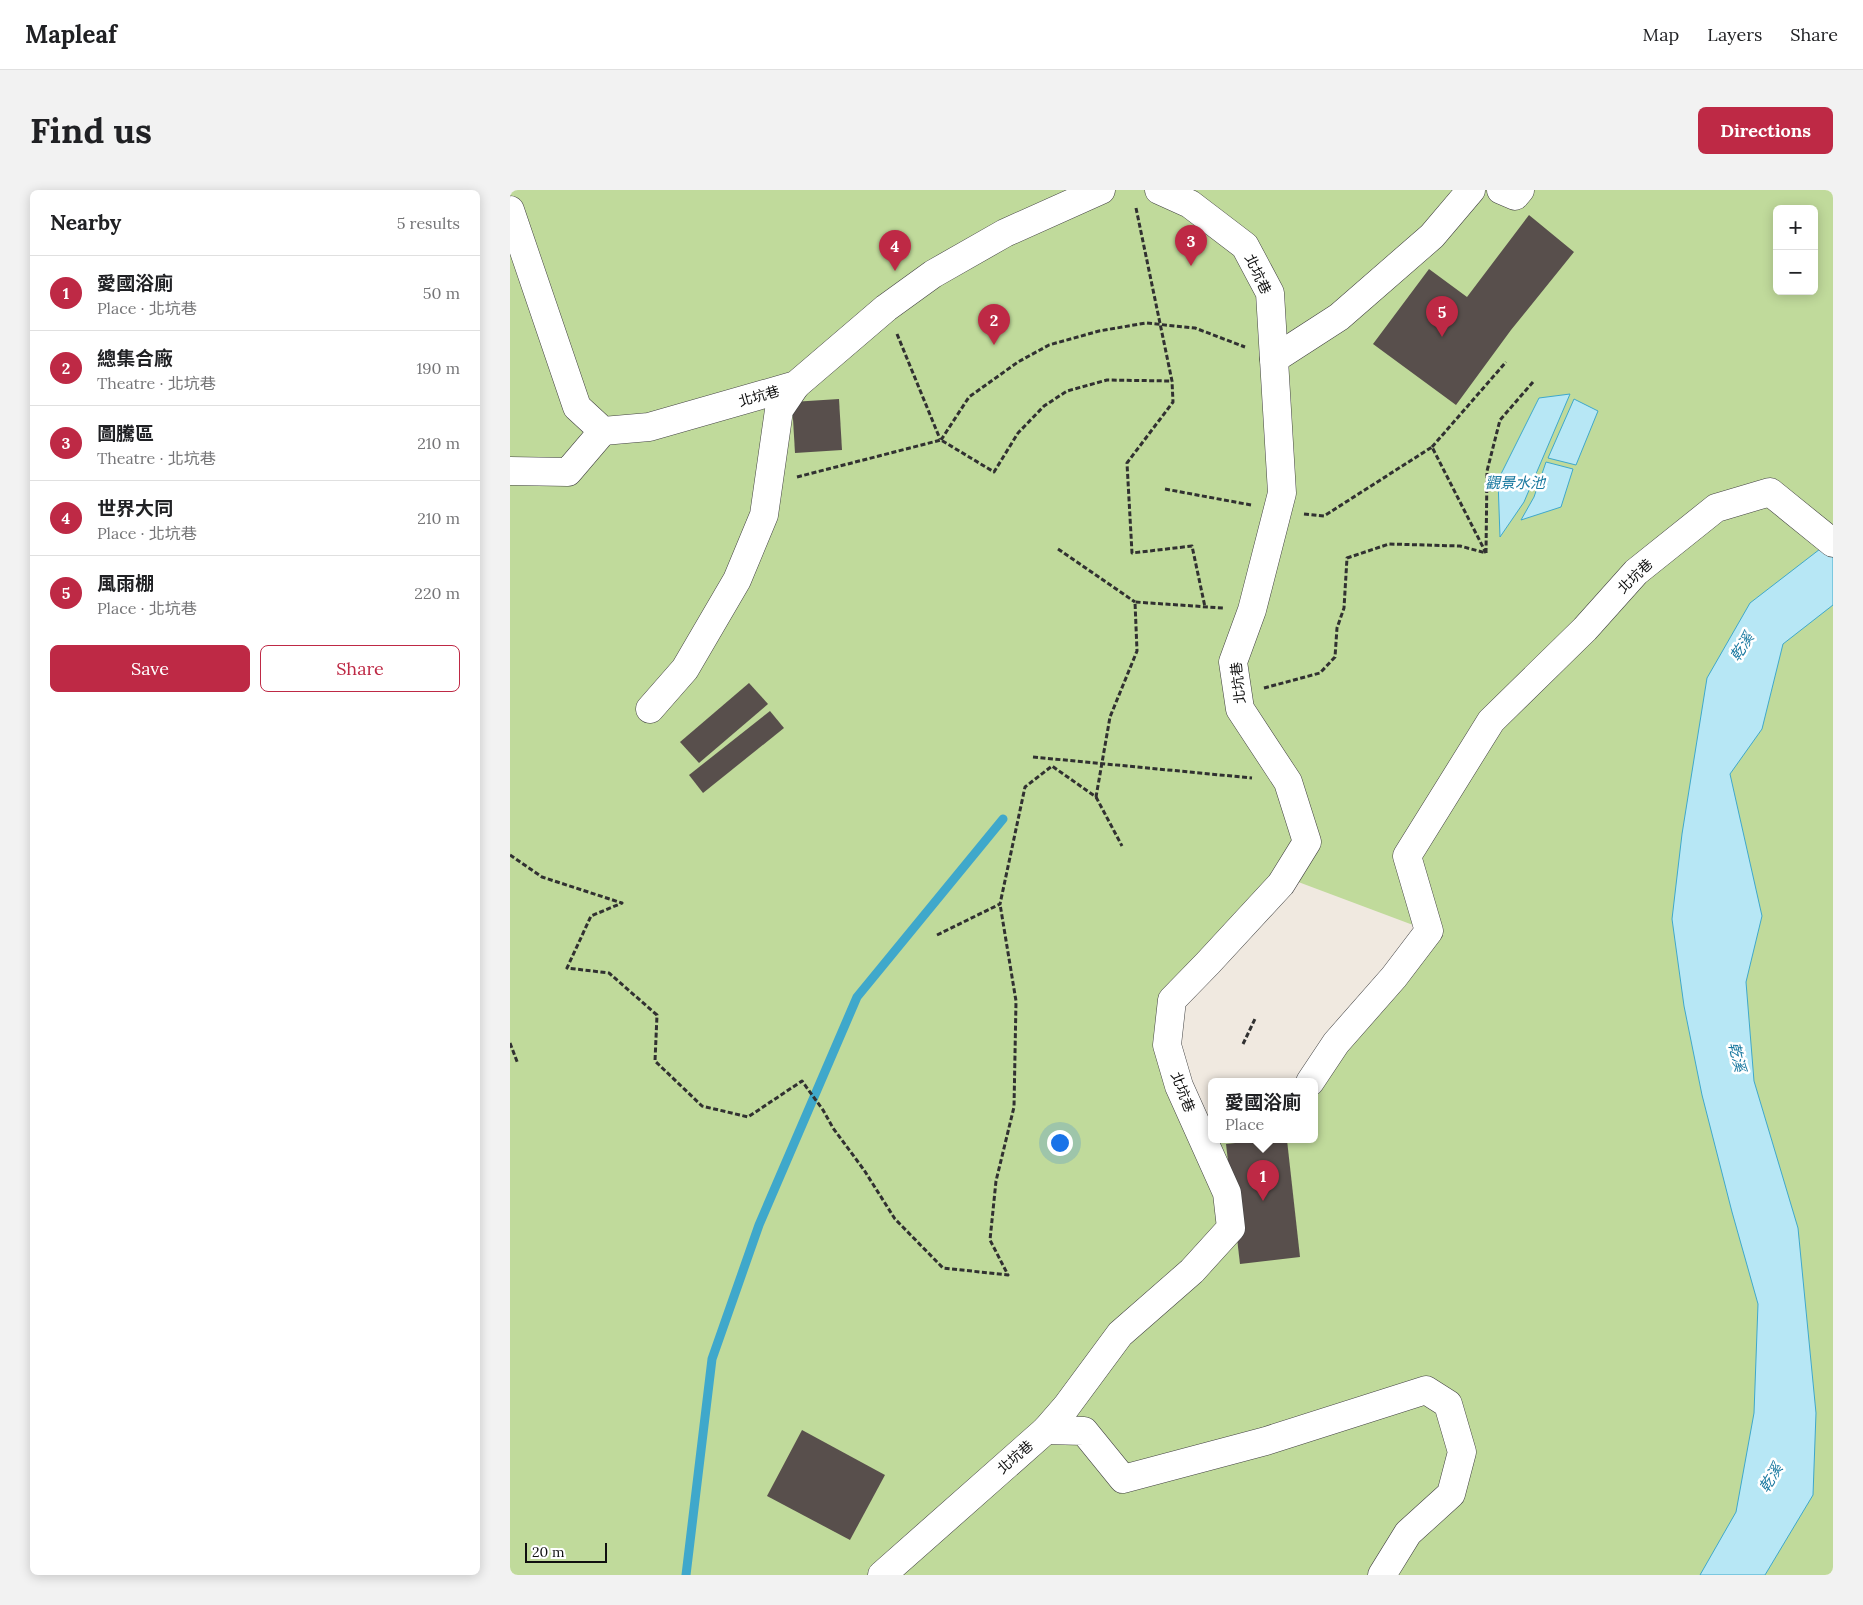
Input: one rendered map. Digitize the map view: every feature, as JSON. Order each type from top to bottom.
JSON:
[{"type":"street","name":"北坑巷","points":[[603,430],[649,427],[796,385],[886,308],[933,274],[1005,233],[1101,190]]},
{"type":"street","points":[[1274,359],[1338,317],[1432,236],[1471,190]]},
{"type":"street","points":[[1500,190],[1514,196],[1520,190]]},
{"type":"street","name":"北坑巷","points":[[1147,195],[1190,204],[1245,246],[1270,293],[1282,493],[1252,610],[1233,662],[1240,709],[1288,782],[1307,842],[1281,884],[1208,964],[1172,1000],[1167,1045],[1179,1086],[1206,1130]]},
{"type":"street","points":[[510,210],[578,407],[603,430],[568,472],[510,471]]},
{"type":"street","points":[[650,709],[685,669],[737,580],[764,515],[779,410],[796,385]]},
{"type":"street","name":"北坑巷","points":[[1313,1078],[1336,1044],[1394,977],[1429,931],[1407,856],[1491,722],[1585,629],[1636,572],[1716,508],[1770,492],[1832,542]]},
{"type":"street","name":"北坑巷","points":[[882,1575],[1046,1430],[1066,1407],[1120,1334],[1192,1271],[1231,1228],[1227,1193],[1210,1143]]},
{"type":"street","points":[[1046,1430],[1084,1431],[1123,1479],[1266,1441],[1426,1390],[1448,1404],[1462,1452],[1452,1494],[1408,1533],[1382,1575]]},
{"type":"path","points":[[1147,195],[1160,324],[1172,381],[1174,402],[1127,463],[1132,553],[1192,546],[1206,607]]},
{"type":"path","points":[[768,485],[940,440],[969,397],[1018,362],[1049,345],[1099,331],[1146,323],[1194,328],[1274,359]]},
{"type":"path","points":[[897,332],[940,440],[994,472],[1018,432],[1044,406],[1067,391],[1107,380],[1172,381]]},
{"type":"path","points":[[1165,489],[1278,510],[1324,516],[1432,448],[1506,362]]},
{"type":"path","points":[[1486,553],[1487,471],[1500,420],[1533,382]]},
{"type":"path","points":[[1432,448],[1486,553]]},
{"type":"path","points":[[1238,696],[1320,673],[1335,657],[1338,628],[1344,608],[1347,558],[1389,544],[1460,546],[1486,553]]},
{"type":"path","points":[[1058,549],[1135,602],[1252,610]]},
{"type":"path","points":[[1096,797],[1110,717],[1137,651],[1135,602]]},
{"type":"path","points":[[1033,756],[1288,782]]},
{"type":"path","points":[[510,855],[542,877],[622,903],[591,916],[567,968],[609,973],[657,1015],[655,1062],[702,1106],[748,1117],[802,1081],[864,1170],[895,1219],[942,1268],[1008,1275],[990,1240],[996,1181],[1014,1107],[1016,1000],[1000,904],[1025,788],[1052,766],[1096,797],[1122,846]]},
{"type":"path","points":[[938,935],[1000,904]]},
{"type":"path","points":[[1244,1044],[1255,1019]]},
{"type":"path","points":[[510,1043],[518,1064]]},
{"type":"green space","points":[[510,190],[1833,190],[1833,1575],[510,1575]]},
{"type":"shaded area","points":[[1285,877],[1429,931],[1313,1078],[1208,1078],[1208,1130],[1200,1133],[1171,1005]]},
{"type":"water","name":"觀景水池","points":[[1570,394],[1524,502],[1500,537],[1498,480],[1539,398]]},
{"type":"water","name":"觀景水池","points":[[1574,399],[1598,411],[1576,465],[1548,458]]},
{"type":"water","name":"觀景水池","points":[[1546,462],[1573,469],[1561,507],[1521,520],[1534,497]]},
{"type":"water","name":"乾溪","points":[[1833,539],[1833,605],[1783,644],[1762,729],[1730,774],[1762,916],[1746,982],[1754,1081],[1798,1228],[1816,1413],[1813,1495],[1765,1575],[1700,1575],[1736,1512],[1754,1413],[1758,1304],[1702,1095],[1684,1006],[1672,919],[1682,834],[1707,678],[1750,603]]},
{"type":"building","points":[[1529,215],[1574,252],[1511,330],[1456,405],[1373,344],[1429,269],[1467,297]]},
{"type":"building","points":[[839,399],[842,450],[795,453],[792,402]]},
{"type":"building","points":[[749,683],[768,704],[699,763],[680,742]]},
{"type":"building","points":[[770,711],[784,728],[703,793],[689,775]]},
{"type":"building","points":[[1287,1143],[1300,1257],[1240,1264],[1226,1144]]},
{"type":"building","points":[[802,1430],[885,1475],[850,1540],[767,1496]]},
{"type":"waterway","points":[[686,1575],[712,1359],[759,1225],[857,997],[1003,819]]},
{"type":"place","name":"圖騰區","points":[[1191,266]]},
{"type":"place","name":"世界大同","points":[[895,271]]},
{"type":"place","name":"風雨棚","points":[[1442,337]]},
{"type":"place","name":"總集合廠","points":[[994,345]]},
{"type":"place","name":"愛國浴廁","points":[[1263,1201]]}]
